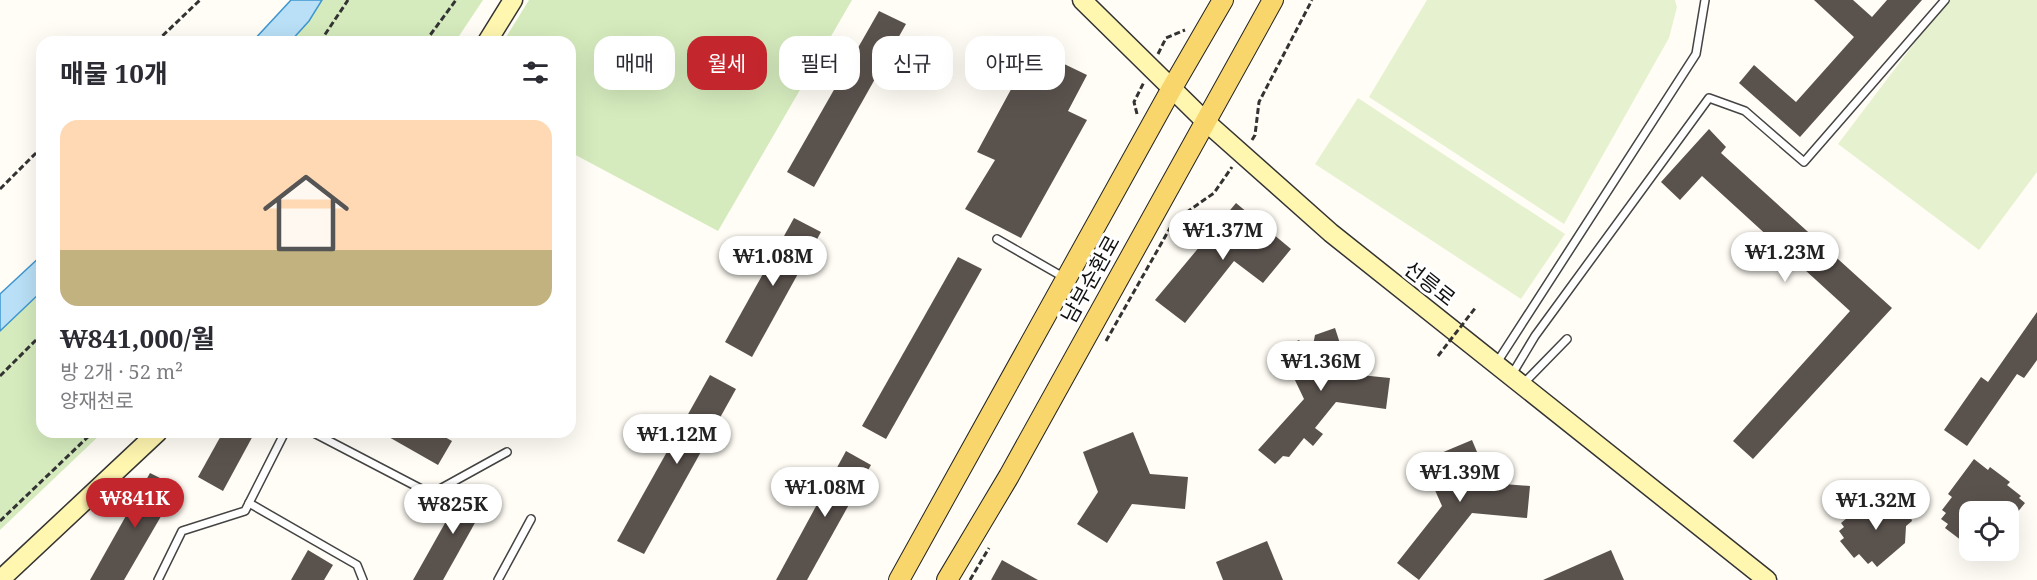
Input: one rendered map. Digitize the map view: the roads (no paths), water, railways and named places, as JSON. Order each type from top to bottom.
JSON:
[{"type":"main road","points":[[491,36],[513,0]]},
{"type":"main road","name":"선릉로","points":[[1082,0],[1205,120],[1331,233],[1767,580]]},
{"type":"main road","name":"남부순환로","points":[[899,580],[1223,0]]},
{"type":"main road","name":"남부순환로","points":[[947,580],[1009,476],[1273,0]]},
{"type":"main road","points":[[0,580],[152,438]]},
{"type":"lane","points":[[1496,364],[1696,54],[1705,0]]},
{"type":"lane","points":[[1517,380],[1535,336],[1709,98],[1745,111],[1804,162],[1945,0]]},
{"type":"lane","points":[[997,240],[1066,279]]},
{"type":"lane","points":[[1517,380],[1567,339]]},
{"type":"lane","points":[[158,580],[182,531],[243,512],[282,438]]},
{"type":"lane","points":[[324,438],[431,494],[507,452]]},
{"type":"lane","points":[[249,503],[357,565],[363,580]]},
{"type":"lane","points":[[498,580],[531,519]]},
{"type":"water","points":[[291,0],[322,0],[309,21],[295,36],[258,36]]},
{"type":"water","points":[[36,261],[36,297],[0,331],[0,294]]}]
